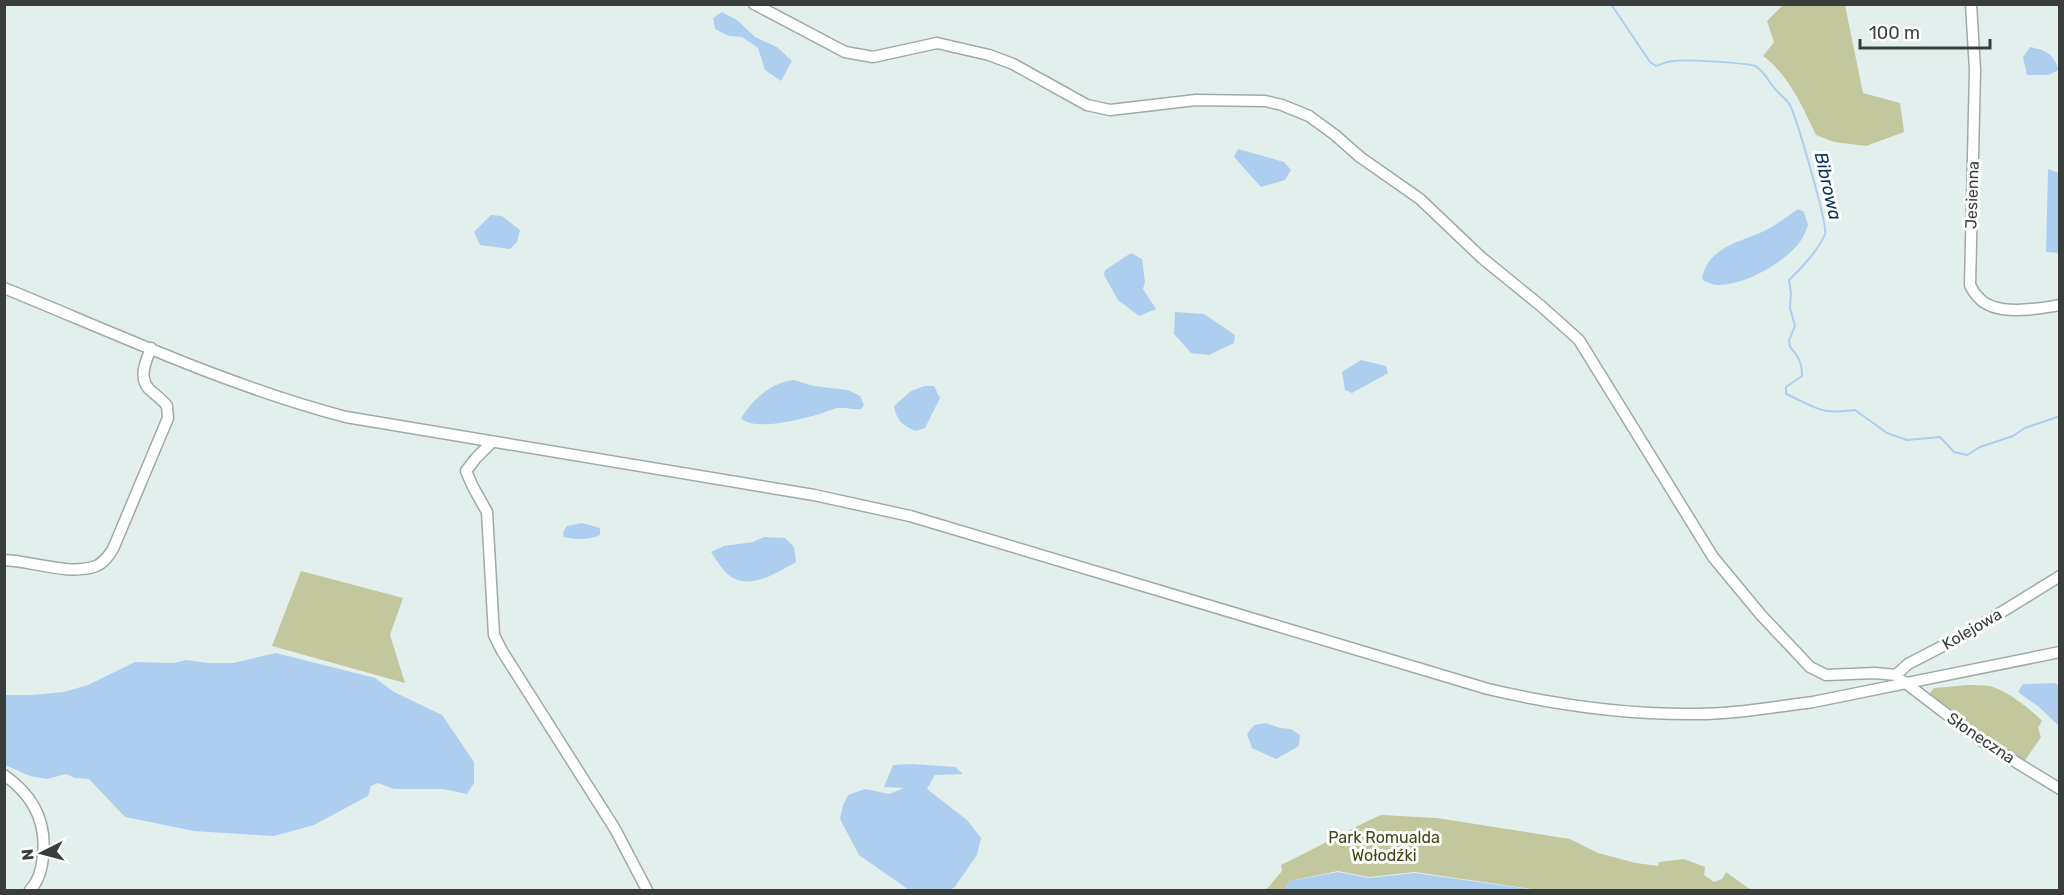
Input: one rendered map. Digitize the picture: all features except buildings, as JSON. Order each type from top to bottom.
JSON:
[{"type":"street","points":[[754,4],[844,52],[873,57],[937,43],[989,55],[1013,64],[1087,105],[1110,110],[1196,100],[1265,101],[1309,116],[1360,157],[1420,199],[1482,258],[1579,340],[1713,557],[1761,615],[1810,667],[1826,675],[1875,673],[1896,675],[1905,683]]},
{"type":"street","name":"Jesienna","points":[[1971,4],[1975,70],[1970,285],[1979,299],[2000,309],[2036,309],[2060,305]]},
{"type":"street","points":[[4,288],[249,388],[295,404],[346,417],[814,495],[910,516],[1488,689],[1548,703],[1617,711],[1691,714],[1773,708],[1814,702],[2060,652]]},
{"type":"street","points":[[4,560],[81,568],[98,566],[114,549],[168,418],[167,406],[149,389],[144,378],[143,369],[152,348]]},
{"type":"street","points":[[492,442],[466,471],[472,487],[487,512],[494,635],[615,829],[647,891]]},
{"type":"street","name":"Kolejowa","points":[[1896,675],[1908,664],[1966,634],[2060,576]]},
{"type":"street","name":"Słoneczna","points":[[1905,683],[1983,742],[2060,789]]},
{"type":"street","points":[[4,775],[28,795],[38,812],[44,829],[42,862],[35,885],[30,891]]},
{"type":"green space","points":[[1783,5],[1845,5],[1863,93],[1900,103],[1904,132],[1866,146],[1834,142],[1816,135],[1788,82],[1763,56],[1774,42],[1767,21]]},
{"type":"green space","points":[[301,571],[403,598],[390,635],[405,683],[272,646]]},
{"type":"green space","points":[[1989,686],[2003,691],[2042,721],[2038,728],[2041,737],[2022,765],[1926,698],[1934,688]]},
{"type":"green space","name":"Park Romualda Wołodźki","points":[[1381,815],[1437,818],[1570,839],[1598,853],[1636,863],[1658,866],[1659,862],[1684,859],[1705,867],[1704,875],[1714,882],[1722,879],[1726,872],[1751,890],[1538,890],[1415,872],[1369,877],[1338,871],[1289,881],[1285,890],[1266,890],[1282,871],[1281,865]]},
{"type":"water","points":[[722,12],[737,20],[755,37],[777,47],[792,61],[781,81],[765,70],[758,48],[742,37],[729,36],[715,29],[713,18]]},
{"type":"water","points":[[2030,47],[2048,53],[2059,70],[2048,75],[2027,75],[2023,57]]},
{"type":"water","points":[[1238,149],[1284,162],[1291,170],[1285,180],[1261,187],[1234,157]]},
{"type":"water","points":[[2048,169],[2059,173],[2059,253],[2046,252]]},
{"type":"water","points":[[1798,209],[1804,212],[1808,225],[1800,242],[1784,258],[1763,272],[1739,282],[1714,285],[1704,281],[1702,278],[1705,268],[1718,253],[1734,243],[1767,230]]},
{"type":"water","points":[[491,215],[502,216],[520,230],[517,242],[510,249],[480,245],[474,232]]},
{"type":"water","points":[[1131,253],[1142,259],[1145,282],[1143,289],[1156,309],[1139,316],[1118,300],[1104,275],[1105,270]]},
{"type":"water","points":[[1175,312],[1204,314],[1235,335],[1234,343],[1209,355],[1191,353],[1174,334]]},
{"type":"water","points":[[1361,360],[1386,366],[1388,373],[1352,393],[1345,390],[1342,372]]},
{"type":"water","points":[[794,380],[814,386],[848,390],[860,396],[864,405],[861,409],[837,408],[778,423],[756,424],[741,418],[751,404],[764,393],[778,384]]},
{"type":"water","points":[[925,386],[934,386],[940,398],[925,428],[916,431],[901,422],[894,406],[911,391]]},
{"type":"water","points":[[582,523],[600,528],[600,535],[582,539],[564,537],[563,532],[567,526]]},
{"type":"water","points":[[764,537],[785,538],[794,547],[796,562],[765,578],[749,582],[733,578],[711,552],[724,546],[753,542]]},
{"type":"water","points":[[276,653],[375,678],[394,692],[442,715],[474,762],[474,783],[467,794],[443,789],[394,789],[378,783],[371,786],[368,796],[314,825],[274,836],[194,831],[125,817],[89,779],[75,778],[66,774],[47,779],[30,776],[5,765],[5,695],[64,692],[88,685],[135,662],[174,663],[186,660],[233,663]]},
{"type":"water","points":[[2055,683],[2059,686],[2059,726],[2039,707],[2018,692],[2023,684]]},
{"type":"water","points":[[1266,723],[1291,729],[1300,735],[1299,746],[1276,759],[1252,748],[1247,734],[1254,725]]},
{"type":"water","points":[[893,765],[955,767],[963,774],[935,775],[927,789],[967,820],[981,838],[977,855],[954,888],[909,890],[859,855],[840,819],[848,795],[865,789],[889,794],[904,788],[884,787]]},
{"type":"water","points":[[1338,872],[1369,878],[1415,873],[1535,890],[1285,890],[1289,881]]},
{"type":"waterway","name":"Bibrowa","points":[[1611,4],[1650,62],[1656,66],[1672,61],[1755,66],[1762,71],[1791,107],[1817,193],[1825,234],[1804,265],[1789,280],[1790,308],[1795,326],[1789,340],[1790,347],[1799,360],[1802,376],[1786,387],[1786,394],[1825,411],[1855,410],[1887,433],[1907,440],[1940,437],[1954,452],[1967,455],[1980,447],[2013,436],[2025,428],[2060,416]]}]
